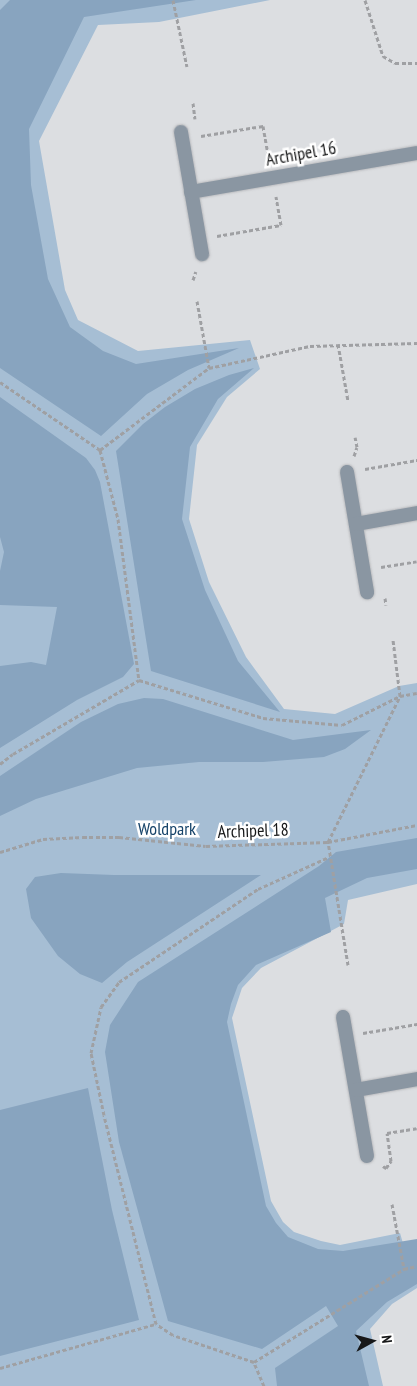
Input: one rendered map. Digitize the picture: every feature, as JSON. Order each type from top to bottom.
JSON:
[{"type":"street","points":[[181,132],[202,254]]},
{"type":"street","name":"Archipel 16","points":[[191,192],[417,153]]},
{"type":"street","points":[[347,472],[367,592]]},
{"type":"street","points":[[356,524],[417,513]]},
{"type":"street","points":[[343,1017],[367,1156]]},
{"type":"street","points":[[356,1090],[417,1079]]},
{"type":"path","points":[[174,0],[187,66]]},
{"type":"path","points":[[364,0],[383,56],[395,63],[417,63]]},
{"type":"path","points":[[197,301],[209,368]]},
{"type":"path","points":[[100,450],[209,368],[310,346],[417,343]]},
{"type":"path","points":[[338,344],[348,401]]},
{"type":"path","points":[[0,382],[100,450],[118,519],[140,680]]},
{"type":"path","points":[[347,472],[417,460]]},
{"type":"path","points":[[382,576],[380,568],[417,561]]},
{"type":"path","points":[[384,593],[386,604]]},
{"type":"path","points":[[348,965],[328,842],[400,696],[393,640]]},
{"type":"path","points":[[0,764],[13,754],[140,680],[263,718],[342,725],[400,696],[417,693]]},
{"type":"path","name":"Archipel 18","points":[[0,852],[43,839],[83,837],[119,837],[206,846],[328,842],[417,825]]},
{"type":"path","points":[[264,1386],[254,1362],[173,1335],[156,1324],[104,1115],[92,1053],[102,1007],[119,982],[258,890],[329,857]]},
{"type":"path","points":[[346,1036],[417,1024]]},
{"type":"path","points":[[386,1168],[391,1161],[387,1133],[417,1128]]},
{"type":"path","points":[[392,1204],[404,1269]]},
{"type":"path","points":[[254,1362],[404,1269],[417,1266]]},
{"type":"path","points":[[0,1368],[156,1324]]},
{"type":"green space","name":"Woldpark","points":[[0,0],[270,0],[159,22],[98,25],[39,141],[65,290],[78,320],[138,351],[250,340],[260,369],[227,397],[197,445],[189,519],[209,582],[246,657],[284,709],[335,714],[399,686],[417,683],[417,884],[348,900],[344,924],[261,968],[242,988],[232,1018],[271,1201],[283,1222],[294,1232],[340,1245],[400,1233],[409,1264],[417,1263],[417,1288],[392,1304],[370,1329],[383,1386],[0,1386]]},
{"type":"shaded area","points":[[10,0],[196,0],[84,17],[29,129],[31,185],[48,279],[70,327],[103,351],[136,364],[239,348],[188,370],[147,394],[101,436],[0,368],[0,10]]},
{"type":"shaded area","points":[[254,368],[218,399],[190,447],[182,519],[205,590],[238,661],[280,712],[151,671],[116,451],[143,424],[165,407],[195,389],[229,375]]},
{"type":"shaded area","points":[[0,397],[86,458],[95,470],[100,482],[134,664],[123,677],[77,700],[0,748],[0,666],[31,662],[46,665],[57,607],[0,605],[0,571],[4,552],[0,537]]},
{"type":"shaded area","points":[[144,698],[163,699],[293,740],[371,730],[345,749],[324,757],[263,762],[199,762],[137,768],[36,799],[0,816],[0,776],[81,722],[118,704]]},
{"type":"shaded area","points":[[417,838],[417,869],[367,878],[325,898],[331,932],[256,965],[238,985],[231,1004],[227,1022],[266,1206],[276,1223],[288,1237],[318,1249],[343,1251],[417,1239],[417,1284],[387,1302],[356,1331],[369,1386],[277,1386],[275,1368],[338,1326],[326,1306],[262,1349],[168,1321],[119,1142],[105,1052],[110,1025],[138,982],[319,866],[336,852]]},
{"type":"shaded area","points":[[61,873],[261,875],[127,962],[102,983],[80,974],[58,956],[31,918],[26,889],[35,877]]},
{"type":"shaded area","points":[[88,1088],[112,1210],[139,1320],[0,1356],[0,1110]]}]
